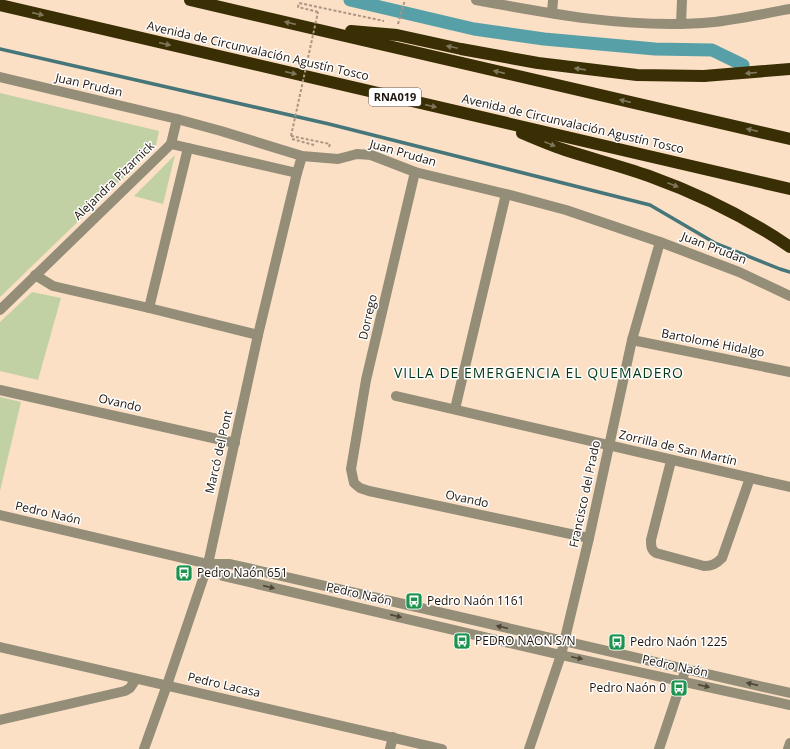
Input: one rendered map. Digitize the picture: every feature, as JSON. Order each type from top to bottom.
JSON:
[{"type":"highway","points":[[190,0],[790,139]]},
{"type":"highway","name":"Avenida de Circunvalación Agustín Tosco","points":[[0,5],[790,189]]},
{"type":"highway","points":[[306,27],[397,35],[461,49],[538,63],[637,75],[704,76],[790,69]]},
{"type":"highway","points":[[488,119],[564,150],[616,165],[687,191],[740,216],[790,247]]},
{"type":"street","points":[[476,0],[552,14],[593,19],[681,24],[726,21],[790,9]]},
{"type":"street","points":[[552,0],[552,14]]},
{"type":"street","points":[[681,24],[682,0]]},
{"type":"street","name":"Juan Prudan","points":[[0,77],[177,119],[302,156],[338,159],[357,154],[371,155],[415,172],[566,210],[660,242],[739,272],[790,296]]},
{"type":"street","points":[[171,144],[177,119]]},
{"type":"street","name":"Alejandra Pizarnick","points":[[0,310],[171,144],[297,173]]},
{"type":"street","points":[[149,308],[188,148]]},
{"type":"street","name":"Marcó del Pont","points":[[144,749],[208,564],[258,335],[302,156]]},
{"type":"street","name":"Dorrego","points":[[351,469],[366,380],[415,172]]},
{"type":"street","points":[[455,409],[506,194]]},
{"type":"street","name":"Francisco del Prado","points":[[529,749],[561,655],[589,538],[632,340],[660,242]]},
{"type":"street","points":[[35,275],[53,286],[258,335]]},
{"type":"street","name":"Bartolomé Hidalgo","points":[[632,340],[790,372]]},
{"type":"street","name":"Ovando","points":[[0,390],[235,443]]},
{"type":"street","name":"Zorrilla de San Martín","points":[[396,396],[671,461],[790,487]]},
{"type":"street","points":[[671,461],[651,540],[652,551],[704,566],[711,566],[718,563],[722,558],[750,478]]},
{"type":"street","name":"Ovando","points":[[351,469],[354,483],[360,488],[369,491],[589,538]]},
{"type":"street","name":"Pedro Naón","points":[[0,516],[208,564],[230,564],[790,693]]},
{"type":"street","name":"Pedro Naón","points":[[208,564],[223,576],[561,655],[790,705]]},
{"type":"street","name":"Pedro Lacasa","points":[[0,647],[442,749]]},
{"type":"street","points":[[659,749],[685,668]]},
{"type":"street","points":[[0,720],[125,691],[130,688],[136,679]]},
{"type":"street","points":[[390,749],[393,737]]},
{"type":"street","points":[[788,749],[790,743]]},
{"type":"path","points":[[328,148],[330,144],[291,136],[318,12],[298,7],[299,3],[398,24],[405,1]]},
{"type":"path","points":[[292,139],[321,147]]},
{"type":"green space","points":[[0,93],[159,131],[156,146],[0,297]]},
{"type":"green space","points":[[175,155],[163,204],[134,196]]},
{"type":"green space","points":[[32,292],[61,298],[38,380],[0,371],[0,322]]},
{"type":"green space","points":[[0,397],[21,402],[0,491]]},
{"type":"waterway","points":[[350,0],[474,29],[544,39],[655,49],[712,50],[743,65]]},
{"type":"waterway","points":[[0,49],[329,124],[650,205],[715,243],[790,272]]},
{"type":"place","name":"Pedro Naón 651","points":[[184,573]]},
{"type":"place","name":"Pedro Naón 1161","points":[[414,601]]},
{"type":"place","name":"PEDRO NAON S/N","points":[[462,641]]},
{"type":"place","name":"Pedro Naón 1225","points":[[617,642]]},
{"type":"place","name":"Pedro Naón 0","points":[[679,688]]},
{"type":"district","name":"VILLA DE EMERGENCIA EL QUEMADERO","points":[[539,373]]}]
